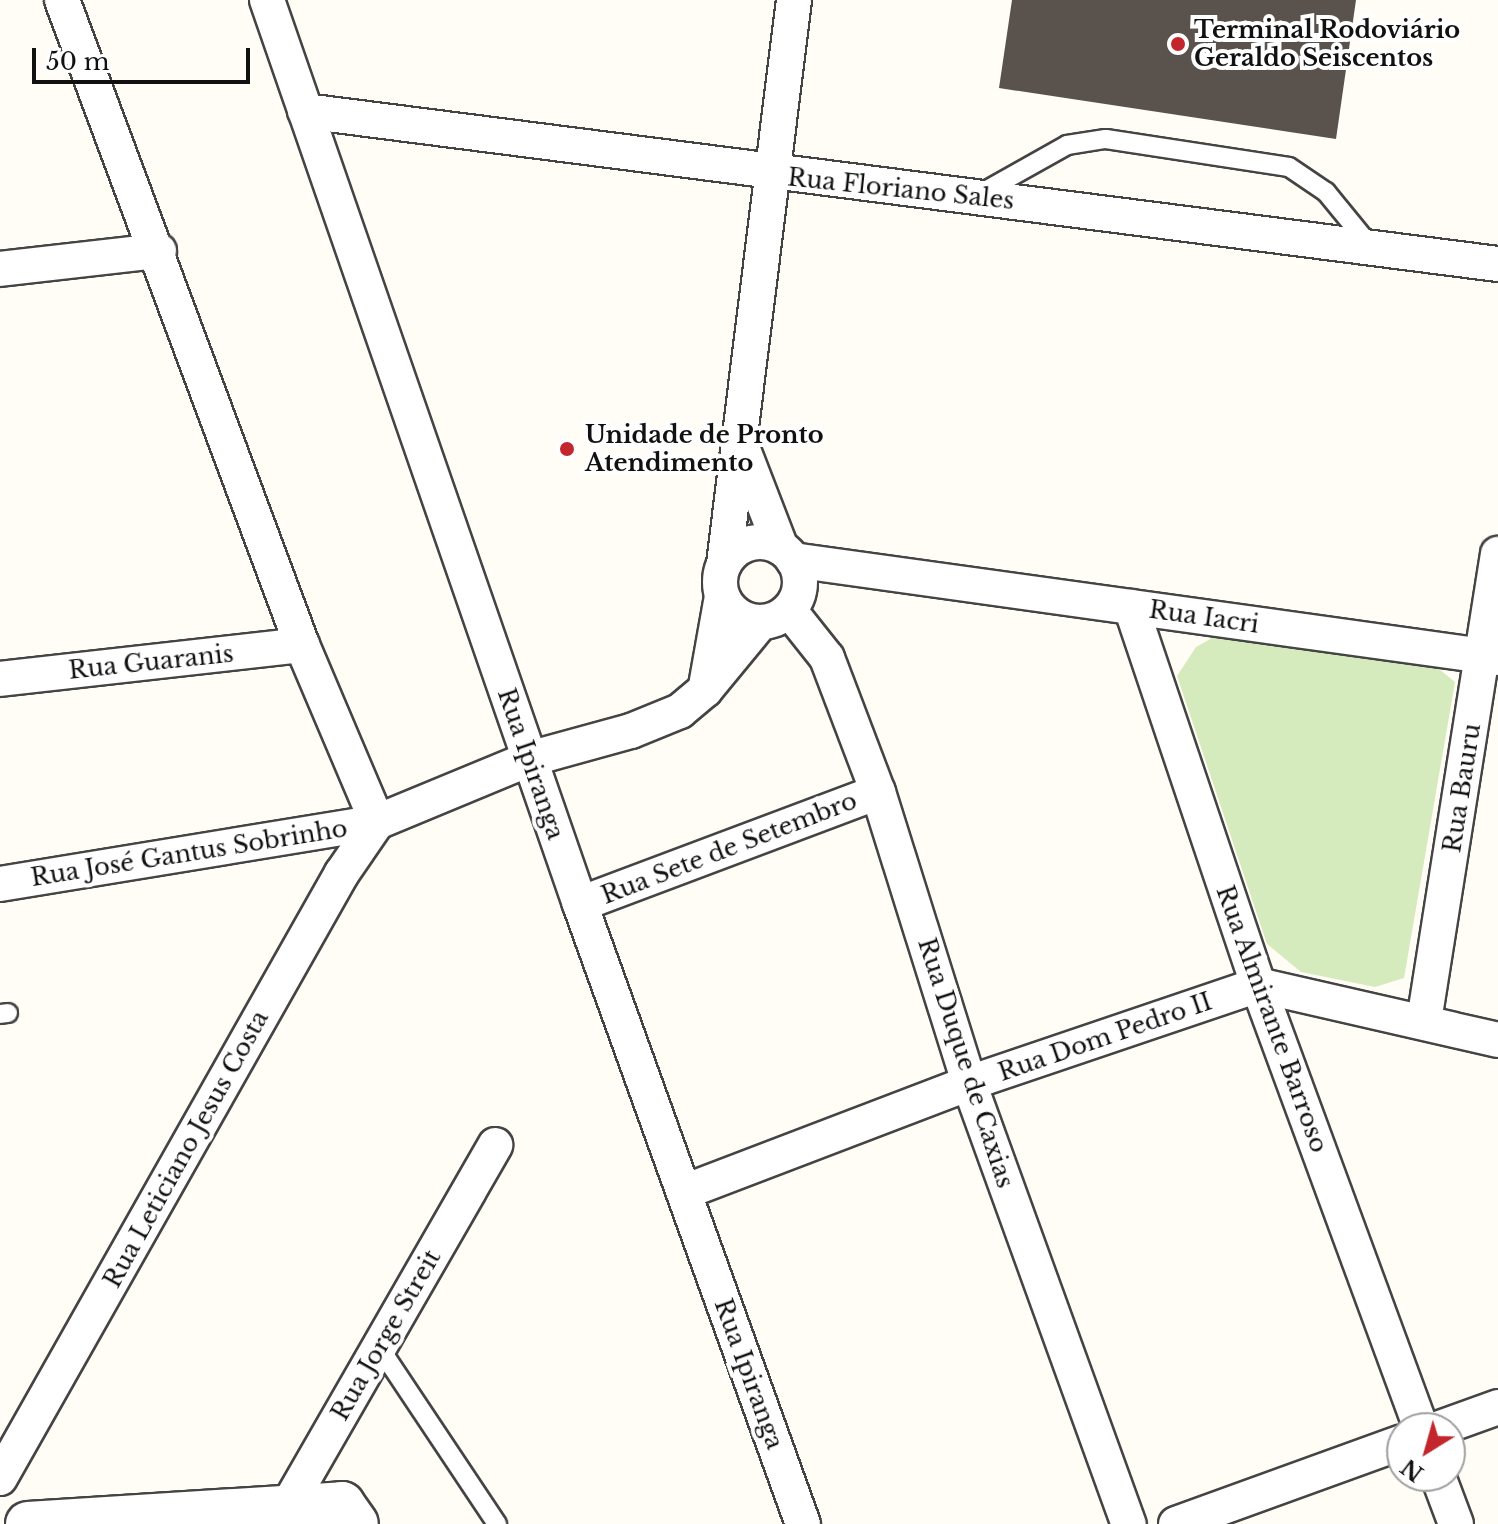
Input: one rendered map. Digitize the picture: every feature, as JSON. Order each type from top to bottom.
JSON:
[{"type":"street","points":[[62,0],[159,251],[302,645],[377,822]]},
{"type":"street","name":"Rua Ipiranga","points":[[267,0],[529,759],[803,1524]]},
{"type":"street","points":[[705,690],[741,447],[794,0]]},
{"type":"street","name":"Rua Floriano Sales","points":[[305,111],[773,175],[976,196],[1498,264]]},
{"type":"street","points":[[0,269],[159,251]]},
{"type":"street","points":[[741,447],[787,554],[800,576],[783,609],[731,610],[723,580],[748,544],[787,554]]},
{"type":"street","name":"Rua Iacri","points":[[787,554],[909,575],[1490,656]]},
{"type":"street","name":"Rua Bauru","points":[[1424,1021],[1490,656],[1498,554]]},
{"type":"street","name":"Rua Iacri","points":[[783,609],[909,575]]},
{"type":"street","name":"Rua Almirante Barroso","points":[[1131,607],[1258,985],[1415,1412]]},
{"type":"street","name":"Rua José Gantus Sobrinho","points":[[0,884],[377,822],[529,759],[656,722],[705,690],[783,609]]},
{"type":"street","name":"Rua Duque de Caxias","points":[[783,609],[827,658],[878,792],[969,1083],[1129,1524]]},
{"type":"street","name":"Rua Guaranis","points":[[0,679],[302,645]]},
{"type":"street","name":"Rua Sete de Setembro","points":[[580,904],[878,792]]},
{"type":"street","name":"Rua Leticiano Jesus Costa","points":[[0,1478],[342,873],[377,822]]},
{"type":"street","points":[[1258,985],[1498,1040]]},
{"type":"street","name":"Rua Dom Pedro II","points":[[684,1192],[969,1083],[1258,985]]},
{"type":"street","name":"Rua Jorge Streit","points":[[283,1514],[495,1145]]},
{"type":"street","points":[[1466,1419],[1498,1407]]},
{"type":"street","points":[[1176,1524],[1386,1448]]},
{"type":"street","points":[[1444,1492],[1456,1524]]},
{"type":"street","points":[[28,1524],[283,1514],[342,1504],[356,1524]]},
{"type":"lane","points":[[976,196],[1067,145],[1122,141],[1289,167],[1326,192],[1373,250]]},
{"type":"lane","points":[[379,1347],[497,1524]]},
{"type":"green space","points":[[1223,632],[1429,661],[1455,682],[1404,978],[1375,987],[1301,972],[1267,944],[1177,676],[1196,647]]},
{"type":"building","name":"Terminal Rodoviário Geraldo Seiscentos","points":[[1012,0],[1356,0],[1336,139],[999,88]]},
{"type":"place","name":"Terminal Rodoviário Geraldo Seiscentos","points":[[1178,44]]},
{"type":"place","name":"Unidade de Pronto Atendimento","points":[[567,449]]}]
